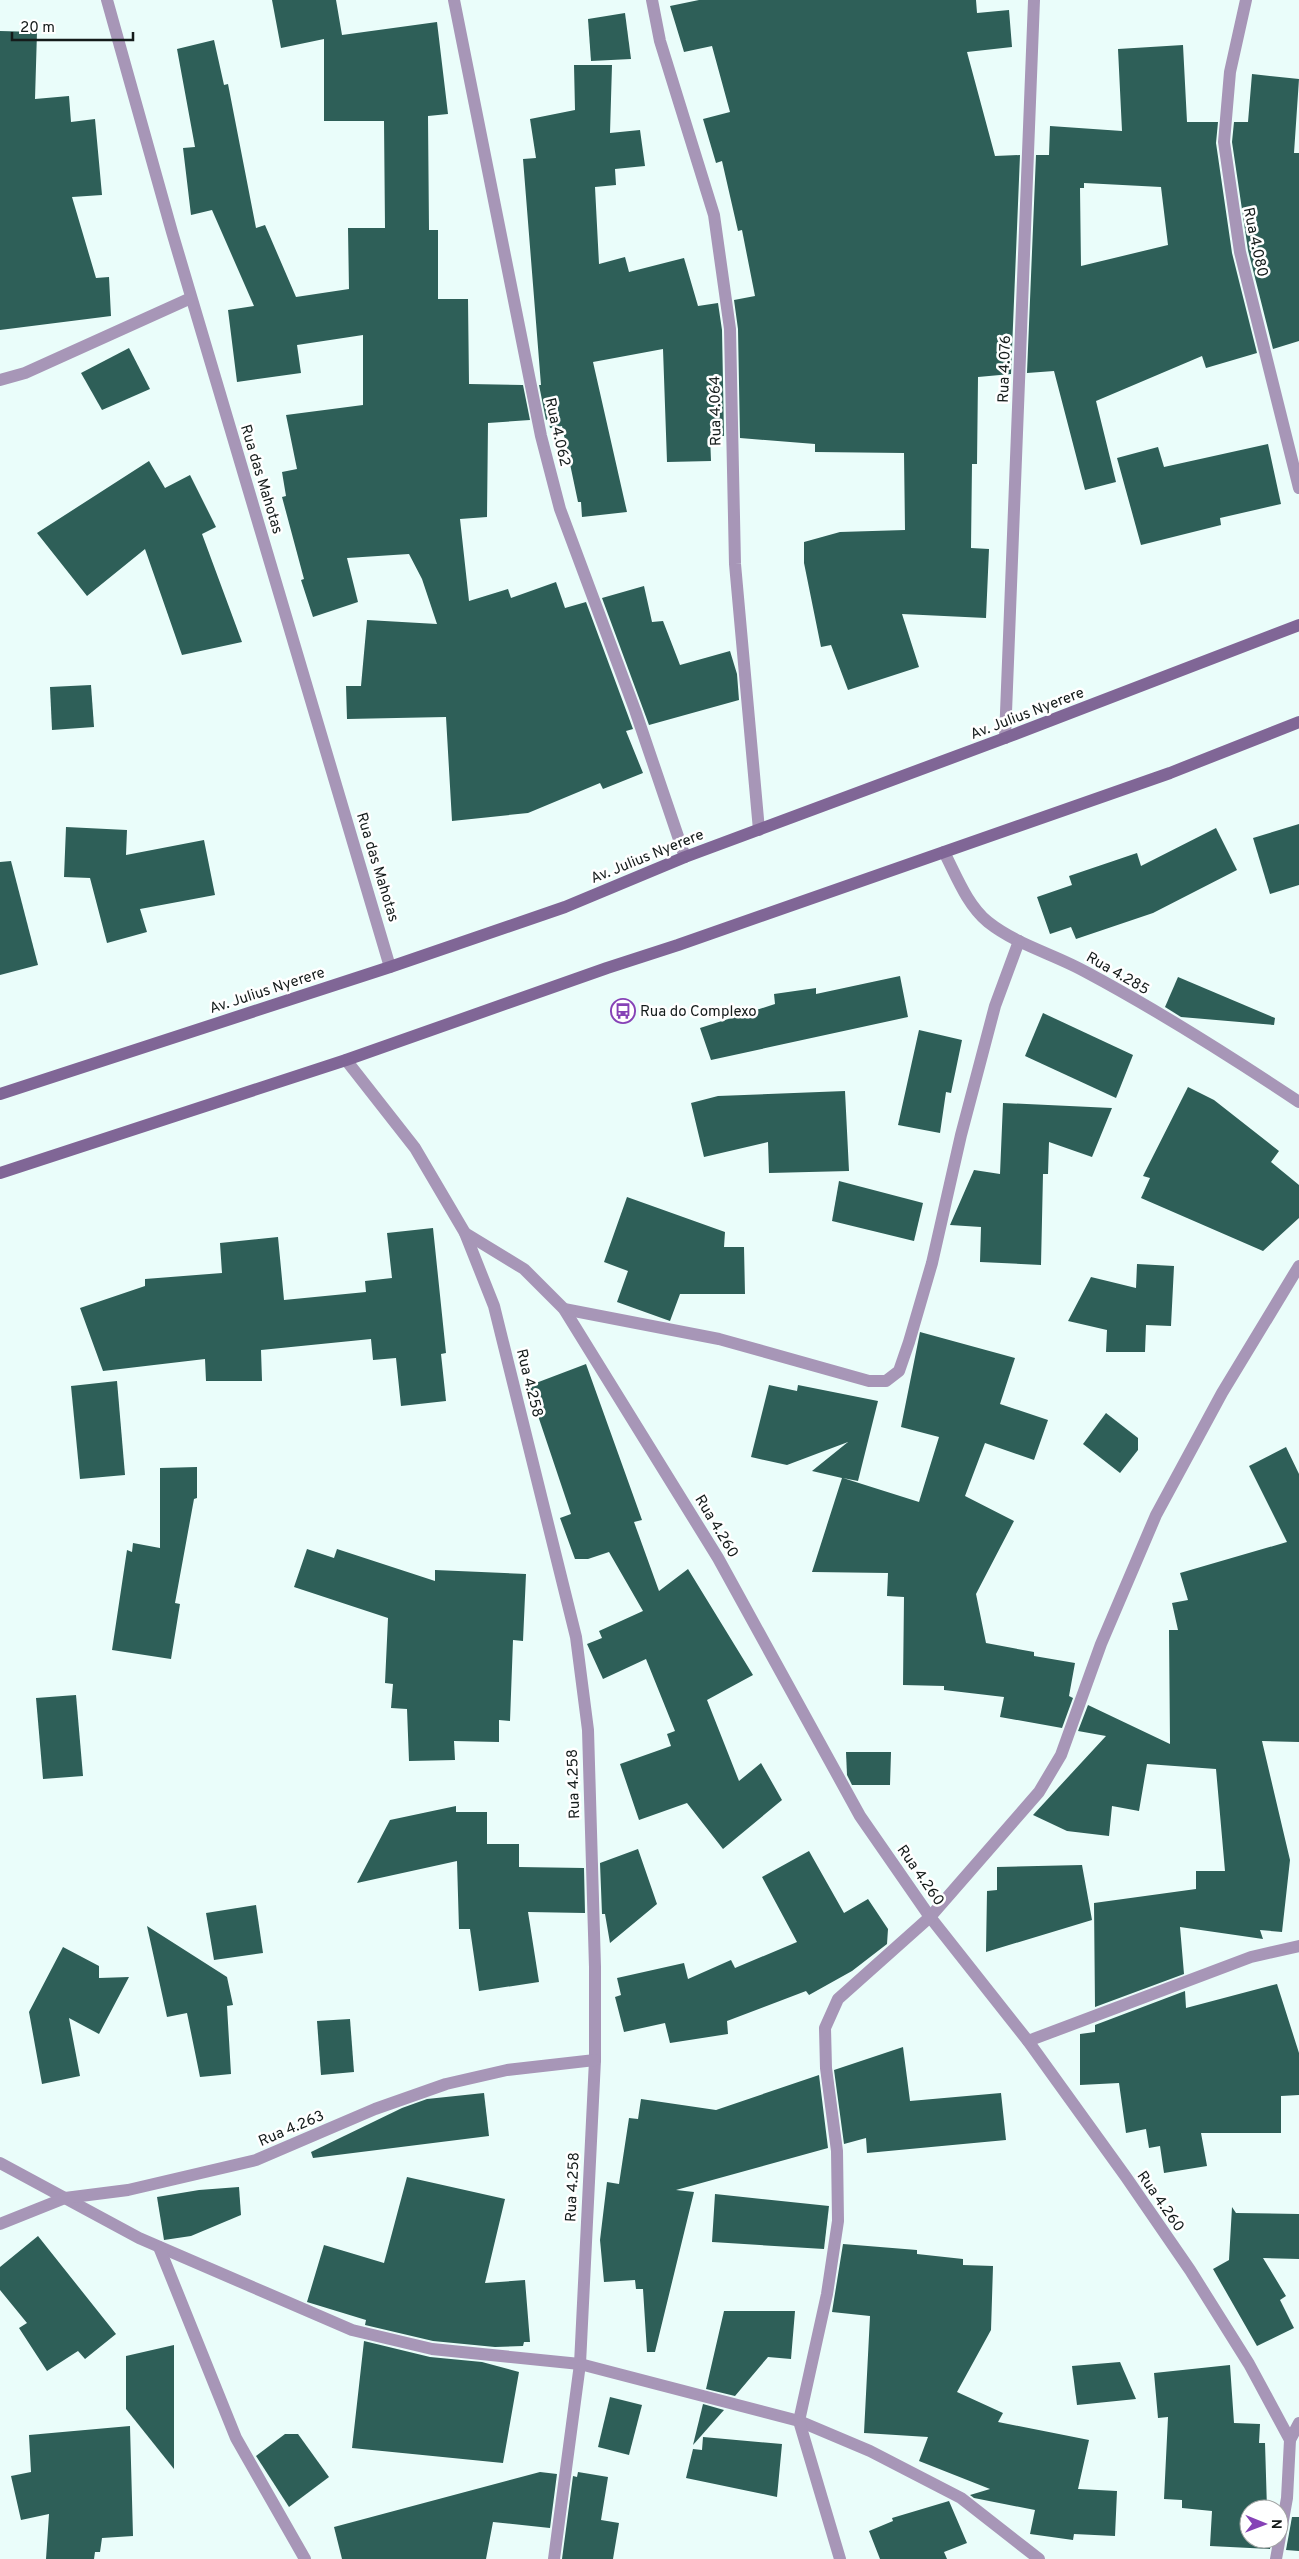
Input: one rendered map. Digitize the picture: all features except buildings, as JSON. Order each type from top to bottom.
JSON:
[{"type":"main road","name":"Av. Julius Nyerere","points":[[0,1094],[390,967],[565,907],[685,857],[1005,738],[1299,625]]},
{"type":"main road","points":[[0,1173],[346,1060],[1170,773],[1299,722]]},
{"type":"street","name":"Rua das Mahotas","points":[[107,0],[191,298],[390,967]]},
{"type":"street","name":"Rua 4.062","points":[[454,0],[541,436],[560,508],[635,710],[685,857]]},
{"type":"street","name":"Rua 4.064","points":[[652,0],[660,40],[714,215],[730,329],[735,564],[759,830]]},
{"type":"street","name":"Rua 4.076","points":[[1005,738],[1034,0]]},
{"type":"street","name":"Rua 4.080","points":[[1246,0],[1230,72],[1224,142],[1240,252],[1299,488]]},
{"type":"street","points":[[0,380],[25,373],[191,298]]},
{"type":"street","name":"Rua 4.285","points":[[944,852],[975,909],[988,922],[1019,941],[1085,971],[1244,1066],[1299,1102]]},
{"type":"street","points":[[564,1309],[719,1339],[869,1381],[886,1381],[899,1371],[932,1263],[961,1135],[995,1006],[1019,941]]},
{"type":"street","name":"Rua 4.258","points":[[346,1060],[415,1148],[465,1233],[494,1306],[576,1637],[588,1730],[595,1967],[595,2060],[580,2364],[554,2559]]},
{"type":"street","name":"Rua 4.260","points":[[465,1233],[524,1269],[564,1309],[718,1558],[860,1816],[930,1917],[1028,2041],[1190,2270],[1250,2364],[1290,2440]]},
{"type":"street","points":[[840,2559],[799,2420],[827,2294],[838,2222],[837,2151],[826,2068],[825,2028],[838,1999],[930,1917],[1039,1792],[1061,1755],[1101,1644],[1156,1515],[1222,1393],[1299,1266]]},
{"type":"street","points":[[1028,2041],[1250,1957],[1299,1946]]},
{"type":"street","name":"Rua 4.263","points":[[0,2224],[65,2198],[128,2190],[256,2160],[375,2109],[446,2084],[507,2070],[595,2060]]},
{"type":"street","points":[[0,2162],[159,2246],[352,2330],[432,2349],[580,2364],[799,2420],[870,2451],[961,2498],[1039,2559]]},
{"type":"street","points":[[159,2246],[236,2438],[305,2559]]},
{"type":"street","points":[[1276,2559],[1287,2498],[1290,2440],[1299,2423]]},
{"type":"place","name":"Rua do Complexo","points":[[623,1011]]}]
